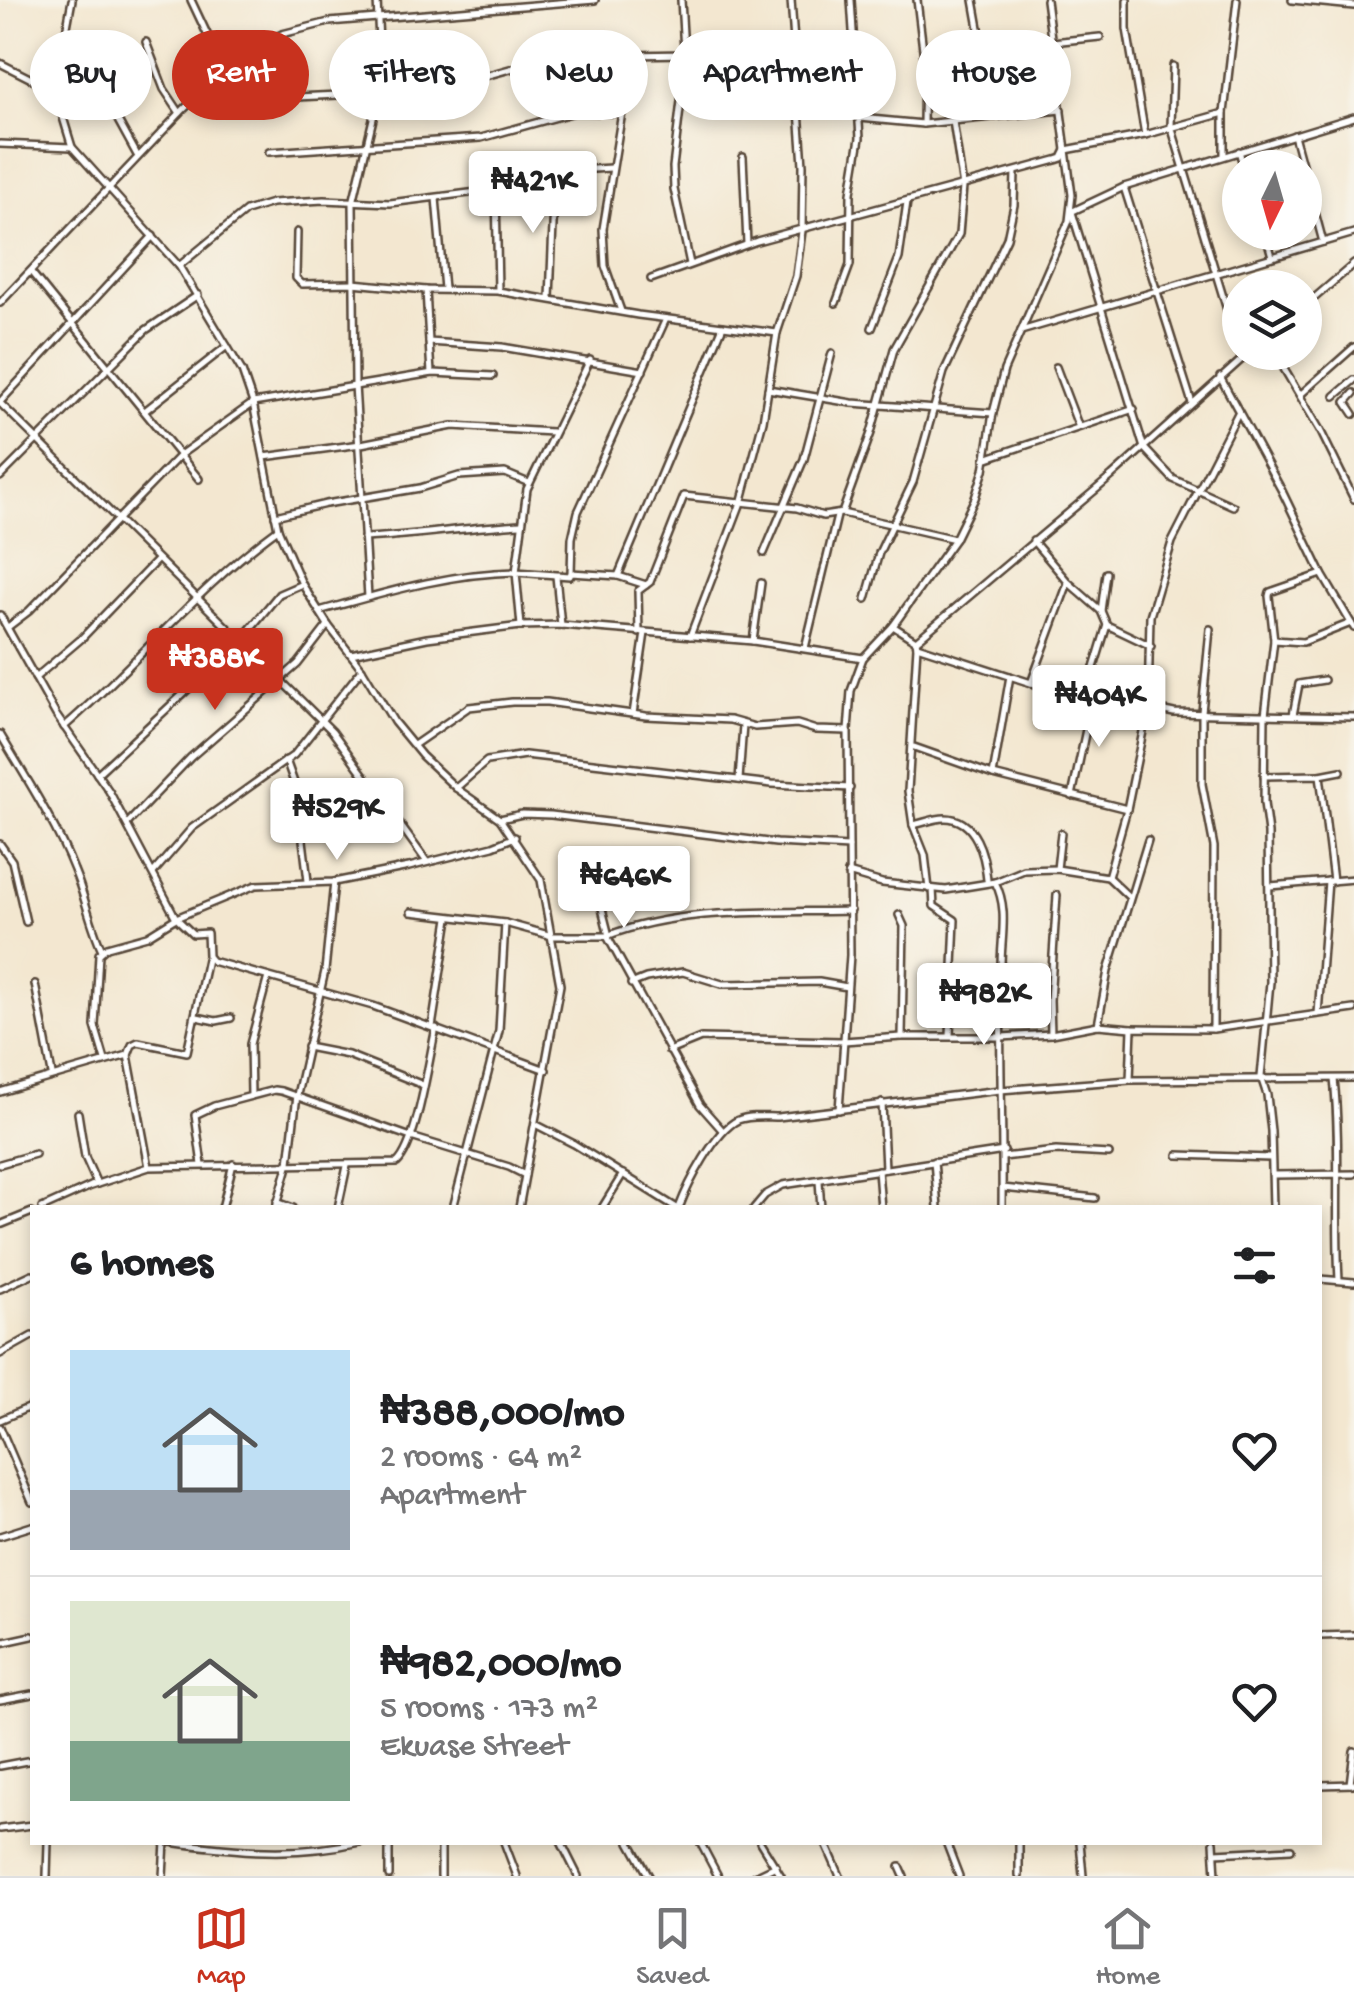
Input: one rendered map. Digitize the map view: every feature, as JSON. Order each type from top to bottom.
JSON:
[{"type":"street","points":[[66,30],[72,0]]},
{"type":"street","points":[[191,0],[205,30]]},
{"type":"street","points":[[378,0],[379,30]]},
{"type":"street","points":[[298,30],[329,22],[595,0]]},
{"type":"street","points":[[681,0],[683,30]]},
{"type":"street","points":[[791,0],[793,30]]},
{"type":"street","points":[[850,0],[853,30]]},
{"type":"street","points":[[917,0],[924,58],[922,124]]},
{"type":"street","points":[[974,0],[979,30]]},
{"type":"street","points":[[1046,0],[1050,30]]},
{"type":"street","points":[[1126,0],[1145,135]]},
{"type":"street","points":[[1224,150],[1236,0]]},
{"type":"street","points":[[1295,0],[1354,6]]},
{"type":"street","points":[[1071,40],[1100,36]]},
{"type":"street","points":[[152,58],[172,101]]},
{"type":"street","points":[[0,64],[30,78]]},
{"type":"street","points":[[1173,66],[1171,126],[1222,298]]},
{"type":"street","points":[[1066,150],[1145,135],[1224,113]]},
{"type":"street","points":[[1238,150],[1352,117],[1354,130]]},
{"type":"street","points":[[64,120],[72,146],[179,266],[242,371],[253,403],[278,530],[302,584],[394,722],[456,788],[500,819],[541,880],[560,985],[520,1205]]},
{"type":"street","points":[[118,120],[138,157]]},
{"type":"street","points":[[0,303],[173,120]]},
{"type":"street","points":[[368,597],[356,385],[353,203],[373,120]]},
{"type":"street","points":[[269,152],[481,138],[550,120]]},
{"type":"street","points":[[621,120],[611,168],[604,253],[621,312]]},
{"type":"street","points":[[679,120],[674,189],[690,264]]},
{"type":"street","points":[[690,636],[742,500],[777,333],[796,276],[802,231],[799,120]]},
{"type":"street","points":[[836,303],[850,266],[860,120]]},
{"type":"street","points":[[881,120],[922,124],[964,120]]},
{"type":"street","points":[[1062,120],[1072,210],[1144,448],[1173,478],[1233,506]]},
{"type":"street","points":[[805,648],[839,514],[871,433],[894,348],[959,234],[963,187],[953,121]]},
{"type":"street","points":[[1294,135],[1298,150]]},
{"type":"street","points":[[0,144],[72,146]]},
{"type":"street","points":[[650,279],[748,244],[1062,158],[1066,150]]},
{"type":"street","points":[[839,1110],[851,911],[848,730],[851,691],[863,658],[893,626],[955,539],[975,498],[993,412],[1020,332],[1072,210],[1124,187],[1222,155]]},
{"type":"street","points":[[743,158],[748,244]]},
{"type":"street","points":[[179,266],[246,211],[272,203],[436,198],[496,190],[576,170],[611,168]]},
{"type":"street","points":[[866,599],[879,553],[913,482],[944,372],[1008,238],[1016,172]]},
{"type":"street","points":[[550,298],[555,176]]},
{"type":"street","points":[[1124,187],[1192,402]]},
{"type":"street","points":[[496,190],[498,291]]},
{"type":"street","points":[[436,198],[444,290]]},
{"type":"street","points":[[872,328],[899,258],[907,202]]},
{"type":"street","points":[[297,232],[296,278],[310,286],[353,284],[498,291],[777,333]]},
{"type":"street","points":[[1020,332],[1354,233]]},
{"type":"street","points":[[153,236],[0,402],[321,721],[427,862]]},
{"type":"street","points":[[1270,250],[1272,256]]},
{"type":"street","points":[[1322,291],[1354,264]]},
{"type":"street","points":[[30,271],[199,480]]},
{"type":"street","points":[[426,290],[431,374]]},
{"type":"street","points":[[0,477],[146,330],[198,295]]},
{"type":"street","points":[[571,573],[578,512],[666,319]]},
{"type":"street","points":[[618,576],[723,326]]},
{"type":"street","points":[[429,342],[502,347],[643,371]]},
{"type":"street","points":[[146,410],[227,346]]},
{"type":"street","points":[[1300,395],[1354,347]]},
{"type":"street","points":[[764,553],[804,460],[832,353]]},
{"type":"street","points":[[521,626],[516,572],[529,483],[590,360]]},
{"type":"street","points":[[1056,367],[1078,426]]},
{"type":"street","points":[[950,1036],[955,920],[934,906],[908,791],[916,644],[1229,370]]},
{"type":"street","points":[[1285,370],[1354,500]]},
{"type":"street","points":[[7,628],[180,454],[253,403],[431,374],[493,376]]},
{"type":"street","points":[[1220,377],[1353,626],[1303,642],[1274,640]]},
{"type":"street","points":[[1336,396],[1354,380]]},
{"type":"street","points":[[768,389],[877,405],[993,412]]},
{"type":"street","points":[[1354,393],[1346,402],[1354,414]]},
{"type":"street","points":[[985,459],[1134,408]]},
{"type":"street","points":[[1108,877],[1148,707],[1150,616],[1172,542],[1238,413]]},
{"type":"street","points":[[264,457],[453,426],[552,432]]},
{"type":"street","points":[[275,516],[364,500],[459,476],[505,472],[529,483]]},
{"type":"street","points":[[634,714],[642,633],[636,596],[654,572],[683,497],[742,500],[823,516],[839,514],[955,539]]},
{"type":"street","points":[[364,538],[520,524]]},
{"type":"street","points":[[64,726],[107,690],[243,554],[278,530]]},
{"type":"street","points":[[1033,541],[1068,582],[1101,611],[1107,625],[1093,671],[1092,696],[1072,796]]},
{"type":"street","points":[[35,678],[81,639],[156,561]]},
{"type":"street","points":[[319,611],[475,572],[618,576],[646,586]]},
{"type":"street","points":[[1101,611],[1106,573]]},
{"type":"street","points":[[1274,1205],[1272,1131],[1268,1095],[1261,1078],[1270,982],[1264,776],[1265,714],[1274,640],[1270,592],[1322,574]]},
{"type":"street","points":[[556,576],[561,625]]},
{"type":"street","points":[[1031,683],[1068,582]]},
{"type":"street","points":[[753,641],[761,583]]},
{"type":"street","points":[[98,774],[241,640],[279,594],[302,584]]},
{"type":"street","points":[[1345,610],[1354,604]]},
{"type":"street","points":[[0,615],[64,726],[98,774],[176,918],[190,933],[206,933],[208,956],[187,1052],[138,1042],[128,1055],[150,1167]]},
{"type":"street","points":[[127,824],[191,756],[280,681],[328,625]]},
{"type":"street","points":[[351,654],[427,638],[561,625],[753,641],[863,658]]},
{"type":"street","points":[[1107,625],[1150,646]]},
{"type":"street","points":[[893,626],[916,644],[1031,683],[1174,714],[1354,717]]},
{"type":"street","points":[[1210,630],[1202,712],[1202,784],[1214,847],[1213,1029]]},
{"type":"street","points":[[153,873],[192,828],[286,760],[362,669]]},
{"type":"street","points":[[993,775],[1010,676]]},
{"type":"street","points":[[1294,715],[1299,684],[1324,680]]},
{"type":"street","points":[[414,745],[469,708],[486,703],[547,702],[634,714],[730,720],[743,725],[797,724],[816,730],[848,730]]},
{"type":"street","points":[[738,780],[743,725]]},
{"type":"street","points":[[0,734],[48,815],[75,872],[102,950]]},
{"type":"street","points":[[913,747],[993,775],[1127,809]]},
{"type":"street","points":[[456,788],[487,761],[525,755],[738,780],[850,788]]},
{"type":"street","points":[[286,760],[296,792],[308,881]]},
{"type":"street","points":[[1264,776],[1340,771]]},
{"type":"street","points":[[1318,1014],[1331,881],[1320,774]]},
{"type":"street","points":[[500,819],[522,814],[551,815],[776,843],[849,847]]},
{"type":"street","points":[[913,825],[946,818],[965,822],[974,834],[991,881],[1002,895],[1002,1205]]},
{"type":"street","points":[[1057,869],[1061,833]]},
{"type":"street","points":[[105,1060],[96,1026],[97,958],[102,950],[147,936],[176,918],[256,885],[334,882],[493,846],[515,837]]},
{"type":"street","points":[[1098,1025],[1128,896],[1148,840]]},
{"type":"street","points":[[0,844],[12,861],[26,922]]},
{"type":"street","points":[[848,873],[882,882],[946,890],[1024,870],[1057,869],[1108,877],[1128,896]]},
{"type":"street","points":[[1270,886],[1354,879]]},
{"type":"street","points":[[595,881],[608,936],[631,984],[700,1105],[723,1131]]},
{"type":"street","points":[[277,1205],[289,1164],[297,1095],[321,991],[334,882]]},
{"type":"street","points":[[1051,1034],[1057,895]]},
{"type":"street","points":[[410,912],[505,923],[552,936],[608,936],[638,924],[667,920],[851,911]]},
{"type":"street","points":[[898,916],[904,926],[902,1037]]},
{"type":"street","points":[[49,1205],[150,1167],[347,1166],[396,1163],[403,1158],[434,1028],[449,918]]},
{"type":"street","points":[[454,1205],[502,1006],[505,923]]},
{"type":"street","points":[[208,956],[212,961],[434,1028],[546,1070]]},
{"type":"street","points":[[631,984],[683,972],[722,984],[819,982],[847,987]]},
{"type":"street","points":[[250,1096],[250,1044],[268,976]]},
{"type":"street","points":[[35,984],[52,1075]]},
{"type":"street","points":[[670,1051],[701,1038],[844,1042],[1051,1034],[1098,1025],[1213,1029],[1354,1010]]},
{"type":"street","points":[[196,1017],[216,1021],[232,1018]]},
{"type":"street","points":[[1130,1080],[1132,1028]]},
{"type":"street","points":[[307,1047],[348,1056],[423,1085]]},
{"type":"street","points":[[0,1092],[128,1055]]},
{"type":"street","points":[[680,1205],[723,1131],[735,1121],[749,1117],[1130,1080],[1354,1078]]},
{"type":"street","points":[[1334,1079],[1340,1130],[1336,1174],[1339,1280]]},
{"type":"street","points":[[202,1165],[195,1115],[274,1090],[526,1175]]},
{"type":"street","points":[[881,1205],[882,1104]]},
{"type":"street","points":[[78,1113],[86,1157],[97,1184]]},
{"type":"street","points":[[535,1124],[673,1205]]},
{"type":"street","points":[[758,1205],[784,1185],[934,1160],[1056,1150],[1109,1154]]},
{"type":"street","points":[[0,1164],[35,1154]]},
{"type":"street","points":[[1178,1155],[1270,1158]]},
{"type":"street","points":[[934,1160],[938,1205]]},
{"type":"street","points":[[223,1205],[234,1164]]},
{"type":"street","points":[[339,1205],[347,1166]]},
{"type":"street","points":[[604,1205],[623,1174]]},
{"type":"street","points":[[1273,1175],[1354,1174]]},
{"type":"street","points":[[819,1180],[821,1205]]},
{"type":"street","points":[[1002,1188],[1094,1198]]},
{"type":"street","points":[[0,1226],[30,1213]]},
{"type":"street","points":[[0,1289],[30,1275]]},
{"type":"street","points":[[1322,1279],[1354,1282]]},
{"type":"street","points":[[0,1354],[30,1337]]},
{"type":"street","points":[[30,1407],[0,1424],[30,1497]]},
{"type":"street","points":[[0,1536],[30,1527]]},
{"type":"street","points":[[1322,1636],[1354,1635]]},
{"type":"street","points":[[0,1643],[30,1636]]},
{"type":"street","points":[[0,1700],[30,1694]]},
{"type":"street","points":[[1322,1784],[1352,1784],[1354,1751]]},
{"type":"street","points":[[0,1766],[30,1760]]},
{"type":"street","points":[[0,1829],[30,1826]]},
{"type":"street","points":[[47,1876],[48,1845]]},
{"type":"street","points":[[163,1876],[168,1845]]},
{"type":"street","points":[[191,1845],[254,1853],[339,1845]]},
{"type":"street","points":[[389,1845],[389,1876]]},
{"type":"street","points":[[441,1845],[441,1876]]},
{"type":"street","points":[[505,1845],[517,1876]]},
{"type":"street","points":[[562,1845],[578,1876]]},
{"type":"street","points":[[632,1845],[649,1876]]},
{"type":"street","points":[[702,1845],[718,1876]]},
{"type":"street","points":[[762,1845],[781,1876]]},
{"type":"street","points":[[826,1845],[840,1876]]},
{"type":"street","points":[[947,1845],[959,1876]]},
{"type":"street","points":[[1019,1876],[1020,1845]]},
{"type":"street","points":[[1080,1845],[1083,1876]]},
{"type":"street","points":[[1214,1845],[1216,1876]]},
{"type":"street","points":[[1215,1852],[1292,1849]]},
{"type":"street","points":[[755,1876],[776,1866]]},
{"type":"street","points":[[900,1868],[904,1876]]}]
